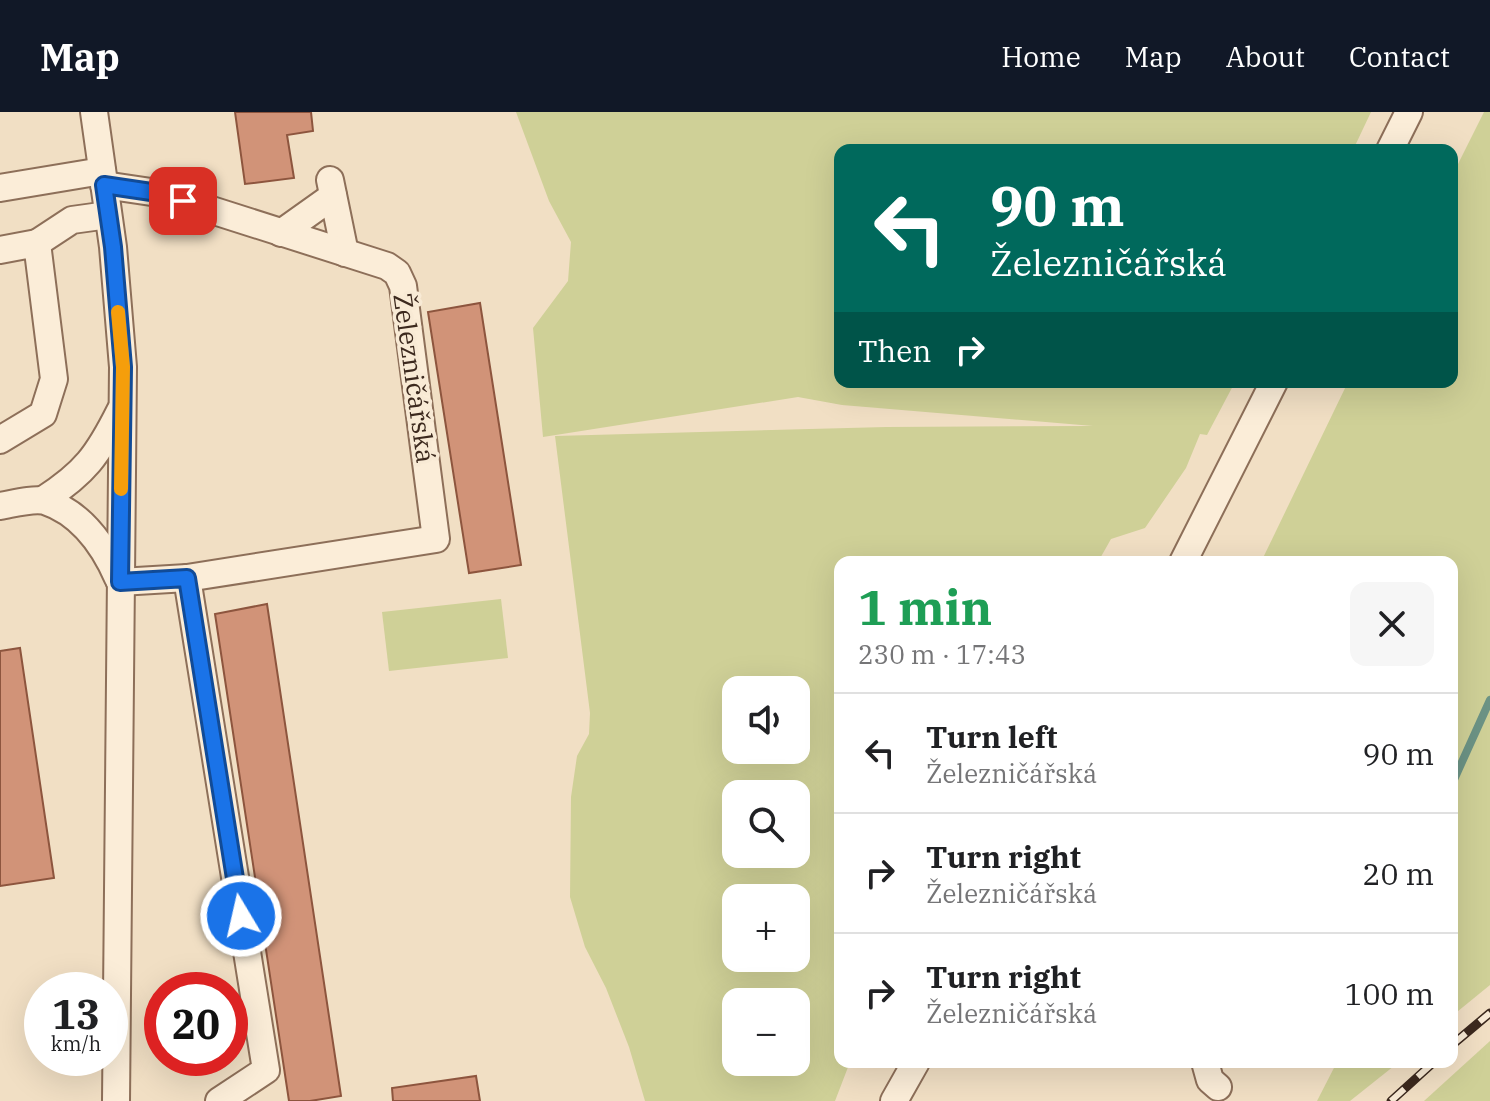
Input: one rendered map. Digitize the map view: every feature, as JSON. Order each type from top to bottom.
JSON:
[{"type":"street","points":[[94,112],[123,367],[116,1101]]},
{"type":"street","points":[[1393,144],[1409,112]]},
{"type":"street","name":"Železničářská","points":[[0,188],[103,178],[387,266],[397,273],[403,286],[436,539],[187,578],[120,582]]},
{"type":"street","points":[[281,233],[331,188],[345,253]]},
{"type":"street","points":[[0,250],[37,243],[72,220],[108,215]]},
{"type":"street","points":[[0,440],[43,414],[54,379],[37,243]]},
{"type":"street","points":[[1186,556],[1271,388]]},
{"type":"street","points":[[0,506],[43,500],[74,481],[100,450],[122,407]]},
{"type":"street","points":[[43,500],[82,523],[106,551],[120,582]]},
{"type":"street","points":[[187,578],[266,1070],[219,1101]]},
{"type":"street","points":[[894,1101],[913,1068]]},
{"type":"street","points":[[1207,1068],[1210,1080],[1218,1087]]},
{"type":"green space","points":[[516,112],[1371,112],[1356,144],[834,144],[834,388],[1232,388],[1207,435],[1200,434],[1186,468],[1145,528],[1111,539],[1101,556],[834,556],[834,1068],[848,1068],[835,1101],[645,1101],[629,1047],[606,988],[585,947],[570,897],[571,797],[577,756],[589,734],[590,713],[555,436],[886,427],[1093,426],[842,405],[798,397],[543,437],[533,328],[568,281],[571,242],[549,201]]},
{"type":"green space","points":[[1484,112],[1490,112],[1490,985],[1458,1011],[1458,556],[1264,556],[1345,388],[1458,388],[1458,164]]},
{"type":"green space","points":[[501,599],[508,658],[389,671],[382,612]]},
{"type":"green space","points":[[1490,1041],[1490,1101],[1424,1101]]},
{"type":"green space","points":[[1334,1068],[1391,1068],[1350,1101],[1317,1101]]},
{"type":"building","points":[[235,112],[311,112],[313,131],[287,135],[294,178],[245,184]]},
{"type":"building","points":[[480,303],[521,565],[469,573],[428,312]]},
{"type":"building","points":[[267,604],[341,1096],[310,1101],[289,1101],[215,614]]},
{"type":"building","points":[[20,648],[54,878],[0,886],[0,651]]},
{"type":"building","points":[[476,1076],[480,1101],[393,1101],[392,1088]]},
{"type":"waterway","points":[[1458,771],[1490,700]]},
{"type":"railway","points":[[1458,1040],[1490,1013]]},
{"type":"railway","points":[[1391,1101],[1427,1068]]},
{"type":"slow traffic","points":[[118,312],[123,367],[121,489]]},
{"type":"route","points":[[183,201],[158,193],[104,185],[113,247],[123,367],[120,582],[187,578],[241,916]]}]
